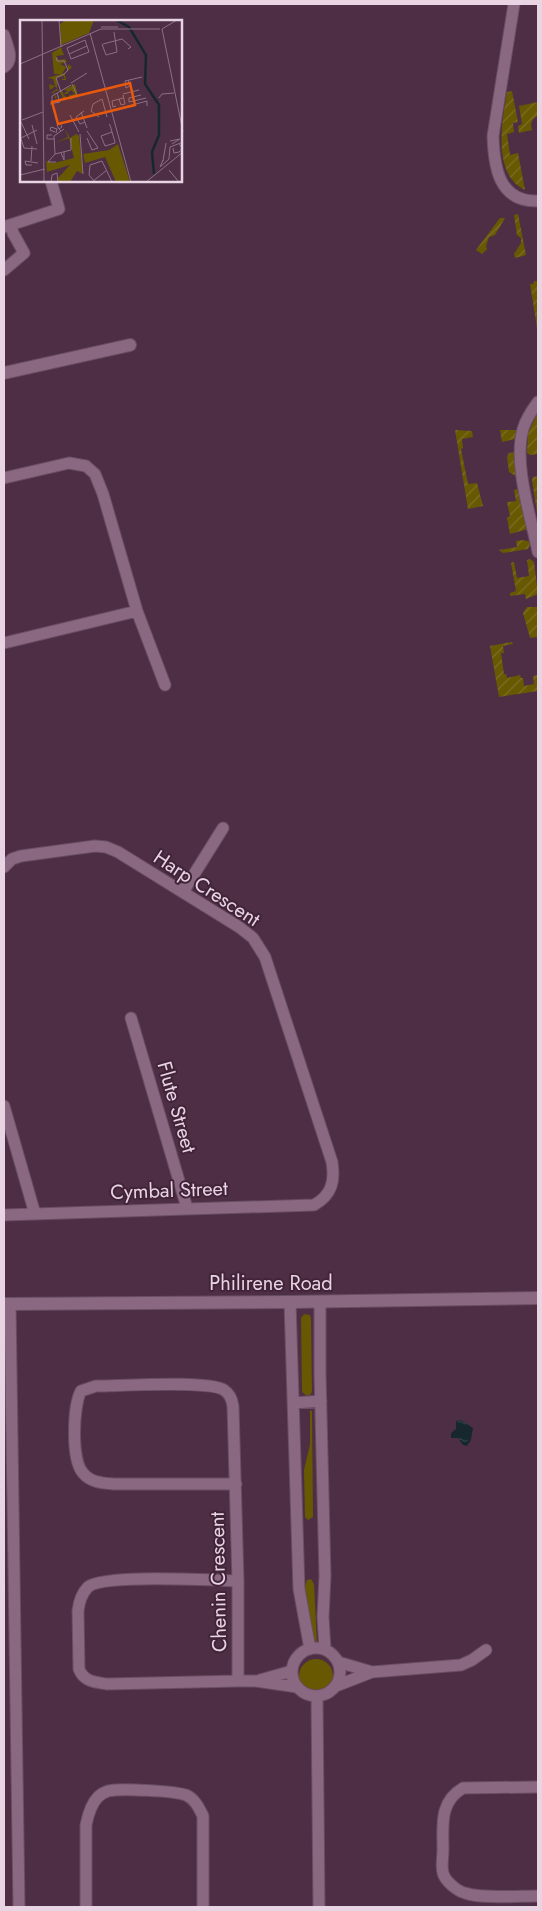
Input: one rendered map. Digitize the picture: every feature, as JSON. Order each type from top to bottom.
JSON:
[{"type":"street","points":[[514,4],[493,136],[494,149],[500,177],[505,188],[511,195],[520,199],[538,201]]},
{"type":"street","points":[[4,35],[10,59],[8,64],[4,66]]},
{"type":"street","points":[[4,270],[24,253],[7,226],[59,209],[51,182]]},
{"type":"street","points":[[4,373],[130,345]]},
{"type":"street","points":[[538,402],[524,427],[520,449],[524,485],[538,552]]},
{"type":"street","points":[[4,478],[69,463],[81,465],[90,469],[95,474],[103,494],[137,611],[164,685]]},
{"type":"street","points":[[4,643],[137,611]]},
{"type":"street","points":[[183,892],[223,828]]},
{"type":"street","name":"Harp Crescent","points":[[4,867],[12,859],[21,856],[95,846],[106,847],[183,892],[253,938],[265,957],[332,1162],[334,1183],[330,1191]]},
{"type":"street","name":"Flute Street","points":[[131,1018],[187,1208]]},
{"type":"street","points":[[4,1106],[35,1214]]},
{"type":"street","name":"Cymbal Street","points":[[4,1215],[314,1205],[330,1191]]},
{"type":"street","name":"Philirene Road","points":[[7,1304],[320,1302],[538,1298]]},
{"type":"street","points":[[290,1302],[299,1589],[310,1649]]},
{"type":"street","points":[[320,1302],[326,1576],[323,1617],[325,1649]]},
{"type":"street","points":[[7,1304],[19,1907]]},
{"type":"street","name":"Chenin Crescent","points":[[236,1484],[115,1484],[98,1482],[88,1478],[82,1472],[76,1457],[74,1418],[81,1391],[96,1386],[196,1384],[212,1385],[225,1390],[231,1396],[236,1484],[238,1680]]},
{"type":"street","points":[[293,1403],[321,1401]]},
{"type":"street","points":[[238,1581],[133,1580],[105,1581],[89,1586],[79,1602],[79,1669],[86,1679],[107,1684],[238,1680],[297,1687]]},
{"type":"street","points":[[336,1686],[340,1674],[338,1662],[325,1649],[310,1649],[298,1657],[292,1671],[293,1679],[297,1687],[306,1694],[317,1696],[328,1694],[336,1686],[372,1672],[456,1666],[472,1660],[486,1650]]},
{"type":"street","points":[[338,1662],[372,1672]]},
{"type":"street","points":[[256,1681],[292,1671]]},
{"type":"street","points":[[317,1696],[319,1907]]},
{"type":"street","points":[[538,1787],[463,1788],[454,1793],[446,1806],[443,1823],[443,1874],[454,1886],[465,1894],[538,1896]]},
{"type":"street","points":[[86,1907],[86,1825],[88,1814],[99,1796],[107,1791],[120,1790],[177,1793],[188,1796],[197,1804],[203,1816],[203,1907]]},
{"type":"shaded area","points":[[512,91],[518,122],[513,123],[514,132],[507,134],[510,155],[518,153],[525,190],[515,183],[503,160],[503,117],[507,92]]},
{"type":"shaded area","points":[[538,102],[538,116],[532,121],[532,130],[519,133],[518,126],[522,124],[519,106]]},
{"type":"shaded area","points":[[518,214],[526,255],[515,258],[514,254],[521,243],[521,238],[517,235],[514,215]]},
{"type":"shaded area","points":[[500,218],[505,218],[495,235],[489,237],[487,249],[482,254],[476,250]]},
{"type":"shaded area","points":[[534,281],[538,281],[538,334],[530,284],[533,284]]},
{"type":"shaded area","points":[[538,412],[538,454],[530,455],[527,453],[528,433]]},
{"type":"shaded area","points":[[455,430],[472,431],[473,437],[462,439],[463,448],[461,449],[468,484],[477,483],[483,506],[468,509]]},
{"type":"shaded area","points":[[500,430],[517,430],[515,439],[502,442]]},
{"type":"shaded area","points":[[516,452],[517,477],[509,472],[507,457],[509,453]]},
{"type":"shaded area","points":[[538,476],[538,519],[532,480],[533,477]]},
{"type":"shaded area","points":[[521,488],[528,529],[510,534],[507,518],[510,516],[507,502],[516,501],[514,490]]},
{"type":"shaded area","points":[[516,541],[531,542],[528,549],[503,553],[499,550],[517,547]]},
{"type":"shaded area","points":[[530,559],[534,562],[538,594],[526,599],[525,594],[510,596],[510,593],[516,591],[511,563],[514,562],[517,578],[529,576],[527,560]]},
{"type":"shaded area","points":[[527,607],[538,607],[538,637],[530,638],[523,613]]},
{"type":"shaded area","points":[[512,642],[513,644],[503,646],[504,653],[501,653],[504,674],[506,674],[507,678],[520,675],[523,678],[524,686],[534,684],[533,676],[538,675],[538,691],[499,697],[490,646]]},
{"type":"shaded area","points":[[304,1314],[310,1315],[311,1318],[312,1391],[307,1396],[302,1392],[301,1318]]},
{"type":"shaded area","points":[[310,1410],[312,1411],[313,1517],[308,1520],[305,1517],[304,1470],[310,1444]]},
{"type":"shaded area","points":[[311,1579],[314,1584],[317,1644],[315,1644],[305,1603],[305,1587],[307,1580]]},
{"type":"shaded area","points":[[316,1659],[328,1664],[333,1676],[328,1688],[316,1693],[304,1688],[299,1676],[304,1664]]},
{"type":"water","points":[[461,1420],[473,1428],[471,1440],[467,1446],[463,1445],[458,1438],[451,1438],[451,1433],[456,1429],[456,1421]]}]
